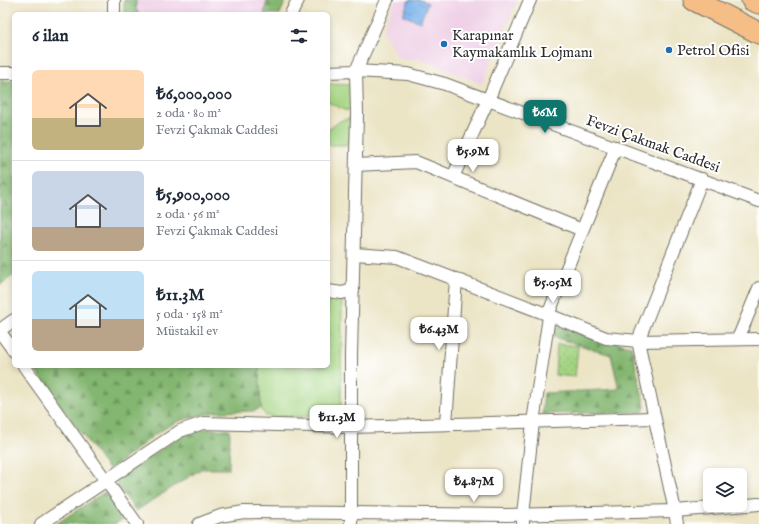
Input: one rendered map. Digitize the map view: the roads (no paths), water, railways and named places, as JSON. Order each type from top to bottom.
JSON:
[{"type":"highway","points":[[694,0],[759,33]]},
{"type":"highway","points":[[753,0],[759,3]]},
{"type":"street","points":[[114,0],[114,12]]},
{"type":"street","points":[[292,12],[298,0]]},
{"type":"street","points":[[351,518],[353,290],[357,114],[356,71],[387,0]]},
{"type":"street","points":[[453,177],[488,100],[530,0]]},
{"type":"street","name":"Fevzi Çakmak Caddesi","points":[[330,72],[356,71],[408,74],[445,84],[759,201]]},
{"type":"street","points":[[0,73],[12,73]]},
{"type":"street","points":[[523,520],[533,422],[550,310],[616,148]]},
{"type":"street","points":[[356,165],[416,162],[582,230]]},
{"type":"street","points":[[677,524],[638,341],[702,180]]},
{"type":"street","points":[[354,254],[397,257],[606,338],[638,341],[759,339]]},
{"type":"street","points":[[446,424],[456,279]]},
{"type":"street","points":[[738,340],[759,288]]},
{"type":"street","points":[[330,291],[342,293],[353,290]]},
{"type":"street","points":[[12,322],[0,331],[12,348]]},
{"type":"street","points":[[25,368],[137,524]]},
{"type":"street","points":[[42,524],[180,431],[202,423],[351,427],[654,418]]},
{"type":"street","points":[[200,524],[220,516],[244,512],[351,518],[523,520],[675,511],[759,504]]},
{"type":"water","points":[[409,0],[421,0],[428,3],[420,22],[403,15]]},
{"type":"place","name":"Karapınar Kaymakamlık Lojmanı","points":[[444,44]]},
{"type":"place","name":"Petrol Ofisi","points":[[669,50]]}]
